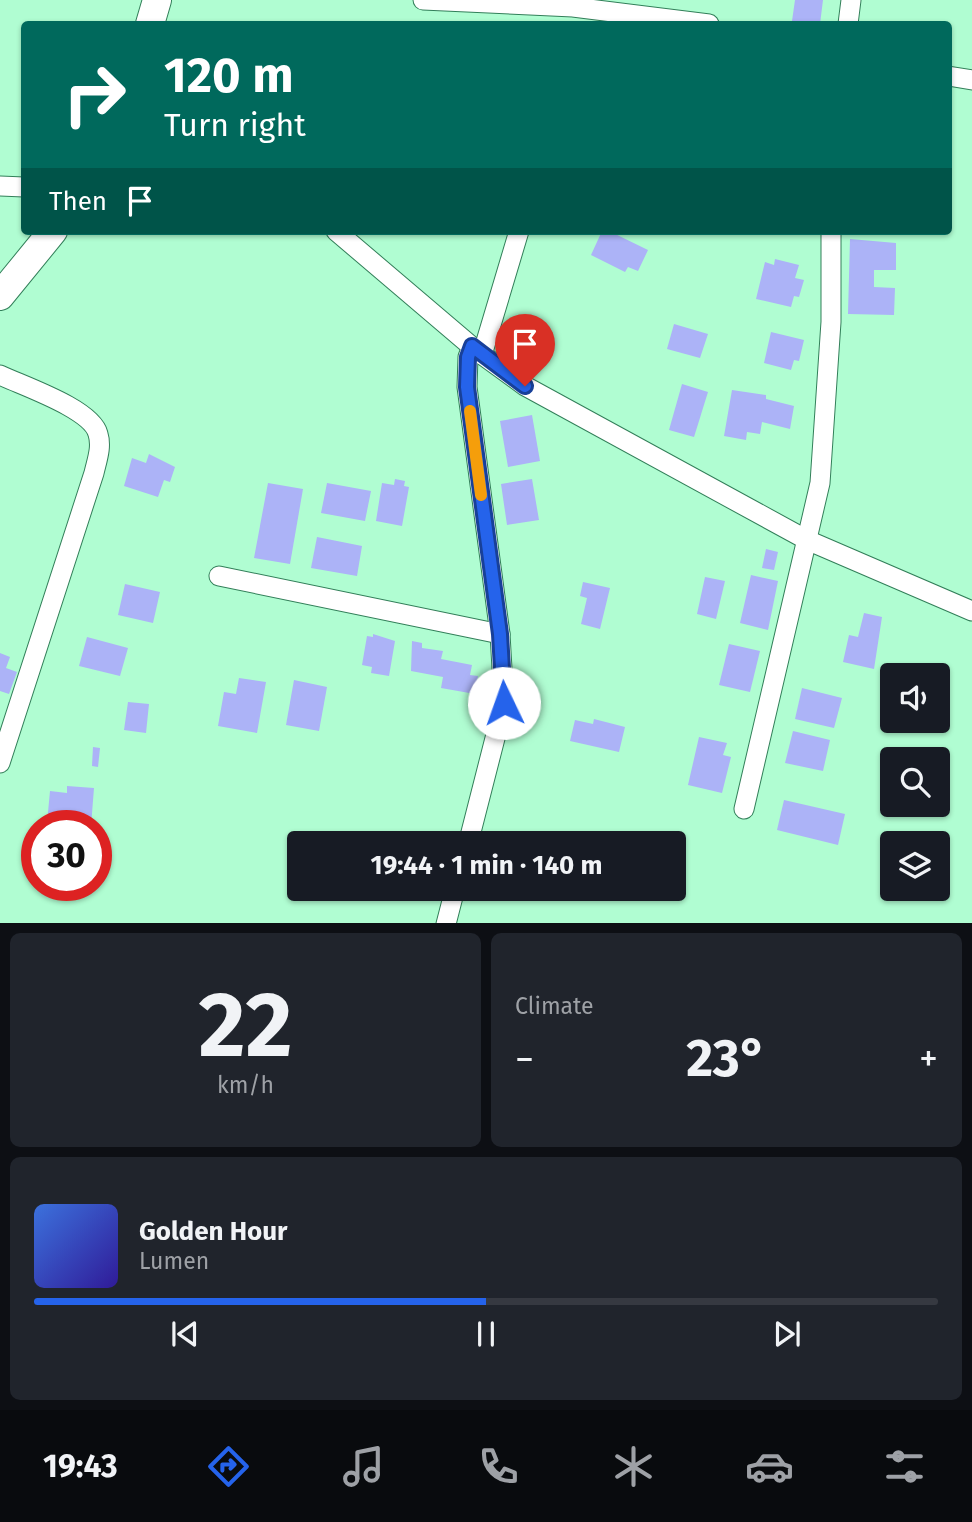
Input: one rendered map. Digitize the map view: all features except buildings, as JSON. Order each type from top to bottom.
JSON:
[{"type":"street","points":[[151,21],[157,0]]},
{"type":"street","points":[[423,0],[573,7],[685,21]]},
{"type":"street","points":[[848,21],[851,0]]},
{"type":"street","points":[[952,77],[972,80]]},
{"type":"street","points":[[0,186],[21,187]]},
{"type":"street","points":[[0,296],[49,235]]},
{"type":"street","points":[[341,235],[477,351],[546,398],[807,540],[972,611]]},
{"type":"street","points":[[471,831],[504,703],[500,634],[467,387],[468,357],[477,351],[518,235]]},
{"type":"street","points":[[744,809],[813,519],[822,457],[831,323],[831,235]]},
{"type":"street","points":[[0,375],[84,417],[98,432],[100,445],[94,473],[0,763]]},
{"type":"street","points":[[219,576],[500,634]]},
{"type":"street","points":[[446,923],[452,901]]},
{"type":"slow traffic","points":[[470,411],[481,495]]},
{"type":"route","points":[[504,703],[500,634],[467,387],[466,367],[472,346],[525,386]]}]
